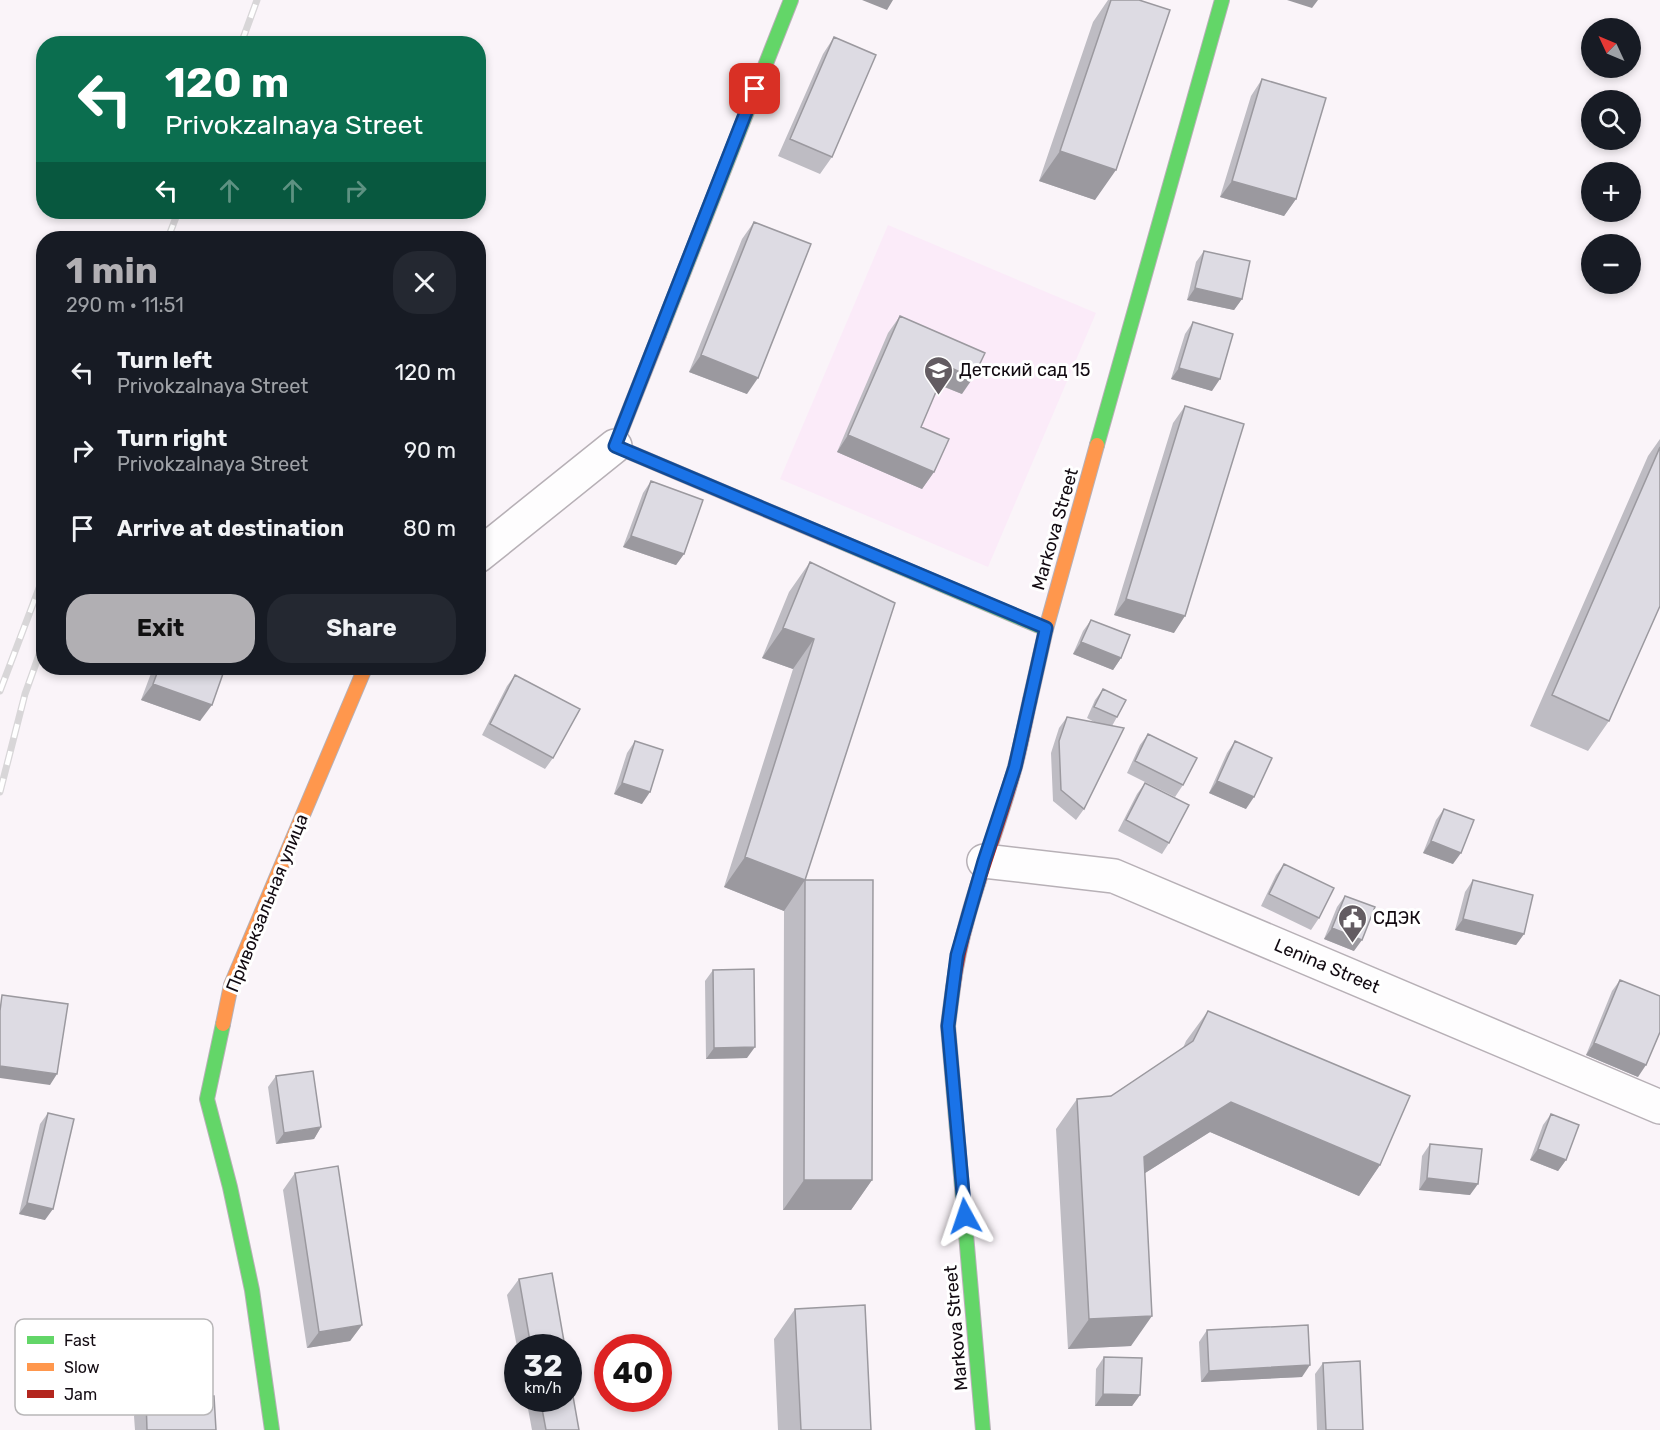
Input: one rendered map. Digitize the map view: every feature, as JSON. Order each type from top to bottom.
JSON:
[{"type":"street","points":[[486,550],[615,446],[790,0]]},
{"type":"street","name":"Markova Street","points":[[983,1430],[948,1026],[957,955],[984,861],[1015,767],[1046,628],[1222,0]]},
{"type":"street","points":[[615,446],[1046,628]]},
{"type":"street","name":"Привокзальная улица","points":[[272,1430],[252,1290],[230,1187],[207,1099],[231,985],[362,675]]},
{"type":"street","name":"Lenina Street","points":[[984,861],[1114,876],[1660,1107]]},
{"type":"shaded area","name":"Детский сад 15","points":[[888,225],[1096,313],[988,567],[780,479]]},
{"type":"building","points":[[1111,0],[1139,0],[1170,10],[1116,170],[1060,151]]},
{"type":"building","points":[[834,37],[876,55],[832,157],[790,139]]},
{"type":"building","points":[[1262,79],[1326,98],[1296,199],[1232,181]]},
{"type":"building","points":[[754,222],[811,244],[758,378],[701,355]]},
{"type":"building","points":[[1204,251],[1250,261],[1242,299],[1195,288]]},
{"type":"building","points":[[900,316],[985,353],[973,378],[947,366],[921,427],[949,439],[934,472],[848,435]]},
{"type":"building","points":[[1193,322],[1233,334],[1220,379],[1179,368]]},
{"type":"building","points":[[1185,406],[1244,424],[1185,616],[1126,599]]},
{"type":"building","points":[[1660,447],[1660,606],[1609,721],[1552,695]]},
{"type":"building","points":[[651,481],[703,500],[684,554],[631,536]]},
{"type":"building","points":[[810,562],[895,603],[805,880],[745,857],[814,639],[783,628]]},
{"type":"building","points":[[1091,620],[1130,635],[1121,658],[1081,642]]},
{"type":"building","points":[[156,675],[223,675],[212,705],[153,684]]},
{"type":"building","points":[[515,675],[580,709],[553,758],[490,724]]},
{"type":"building","points":[[1103,689],[1126,700],[1117,717],[1094,707]]},
{"type":"building","points":[[1067,717],[1124,728],[1084,809],[1061,790],[1059,741]]},
{"type":"building","points":[[1148,734],[1197,758],[1183,785],[1135,761]]},
{"type":"building","points":[[635,741],[663,750],[650,792],[622,783]]},
{"type":"building","points":[[1235,741],[1272,758],[1254,797],[1217,781]]},
{"type":"building","points":[[1145,783],[1189,805],[1169,843],[1126,820]]},
{"type":"building","points":[[1444,809],[1474,820],[1461,853],[1431,841]]},
{"type":"building","points":[[1284,864],[1334,888],[1319,918],[1269,894]]},
{"type":"building","points":[[805,880],[873,880],[872,1180],[804,1180]]},
{"type":"building","points":[[1473,880],[1533,895],[1524,934],[1463,919]]},
{"type":"building","points":[[1345,896],[1375,907],[1362,940],[1332,928]]},
{"type":"building","points":[[754,969],[755,1047],[714,1048],[713,970]]},
{"type":"building","points":[[1620,980],[1660,996],[1660,1032],[1646,1065],[1594,1043]]},
{"type":"building","points":[[2,995],[68,1004],[57,1074],[0,1066]]},
{"type":"building","points":[[1208,1011],[1410,1096],[1380,1165],[1231,1102],[1144,1157],[1152,1316],[1089,1319],[1077,1099],[1111,1096],[1193,1041]]},
{"type":"building","points":[[313,1071],[321,1127],[284,1133],[276,1076]]},
{"type":"building","points":[[48,1113],[74,1119],[53,1209],[27,1203]]},
{"type":"building","points":[[1551,1114],[1579,1125],[1566,1160],[1538,1149]]},
{"type":"building","points":[[1430,1144],[1482,1149],[1478,1184],[1427,1178]]},
{"type":"building","points":[[338,1166],[362,1325],[319,1332],[295,1173]]},
{"type":"building","points":[[552,1273],[563,1334],[529,1334],[519,1279]]},
{"type":"building","points":[[865,1305],[871,1430],[801,1430],[795,1309]]},
{"type":"building","points":[[1308,1325],[1310,1365],[1209,1371],[1207,1330]]},
{"type":"building","points":[[1104,1357],[1142,1358],[1140,1395],[1103,1394]]},
{"type":"building","points":[[1360,1361],[1363,1430],[1326,1430],[1323,1363]]},
{"type":"building","points":[[213,1396],[216,1430],[147,1430],[147,1415],[213,1415]]},
{"type":"building","points":[[543,1412],[576,1412],[579,1430],[546,1430]]},
{"type":"railway","points":[[244,36],[257,0]]},
{"type":"railway","points":[[171,231],[175,219]]},
{"type":"railway","points":[[0,691],[36,596]]},
{"type":"railway","points":[[0,792],[25,694],[36,663]]},
{"type":"traffic: fast","points":[[659,335],[791,0]]},
{"type":"traffic: fast","points":[[1097,445],[1222,0]]},
{"type":"traffic: fast","points":[[832,538],[1046,629]]},
{"type":"traffic: fast","points":[[953,988],[948,1026],[983,1430]]},
{"type":"traffic: fast","points":[[223,1024],[207,1099],[230,1187],[252,1290],[272,1430]]},
{"type":"traffic: slow","points":[[659,335],[615,446],[832,538]]},
{"type":"traffic: slow","points":[[1030,700],[1046,629],[1097,445]]},
{"type":"traffic: slow","points":[[223,1024],[231,985],[362,675]]},
{"type":"traffic: jam","points":[[953,988],[964,931],[1007,795],[1030,700]]},
{"type":"place","name":"Детский сад 15","points":[[938,396]]},
{"type":"place","name":"СДЭК","points":[[1352,944]]},
{"type":"route","points":[[755,89],[615,446],[1046,628],[1015,767],[984,861],[957,955],[948,1026],[965,1216]]}]
